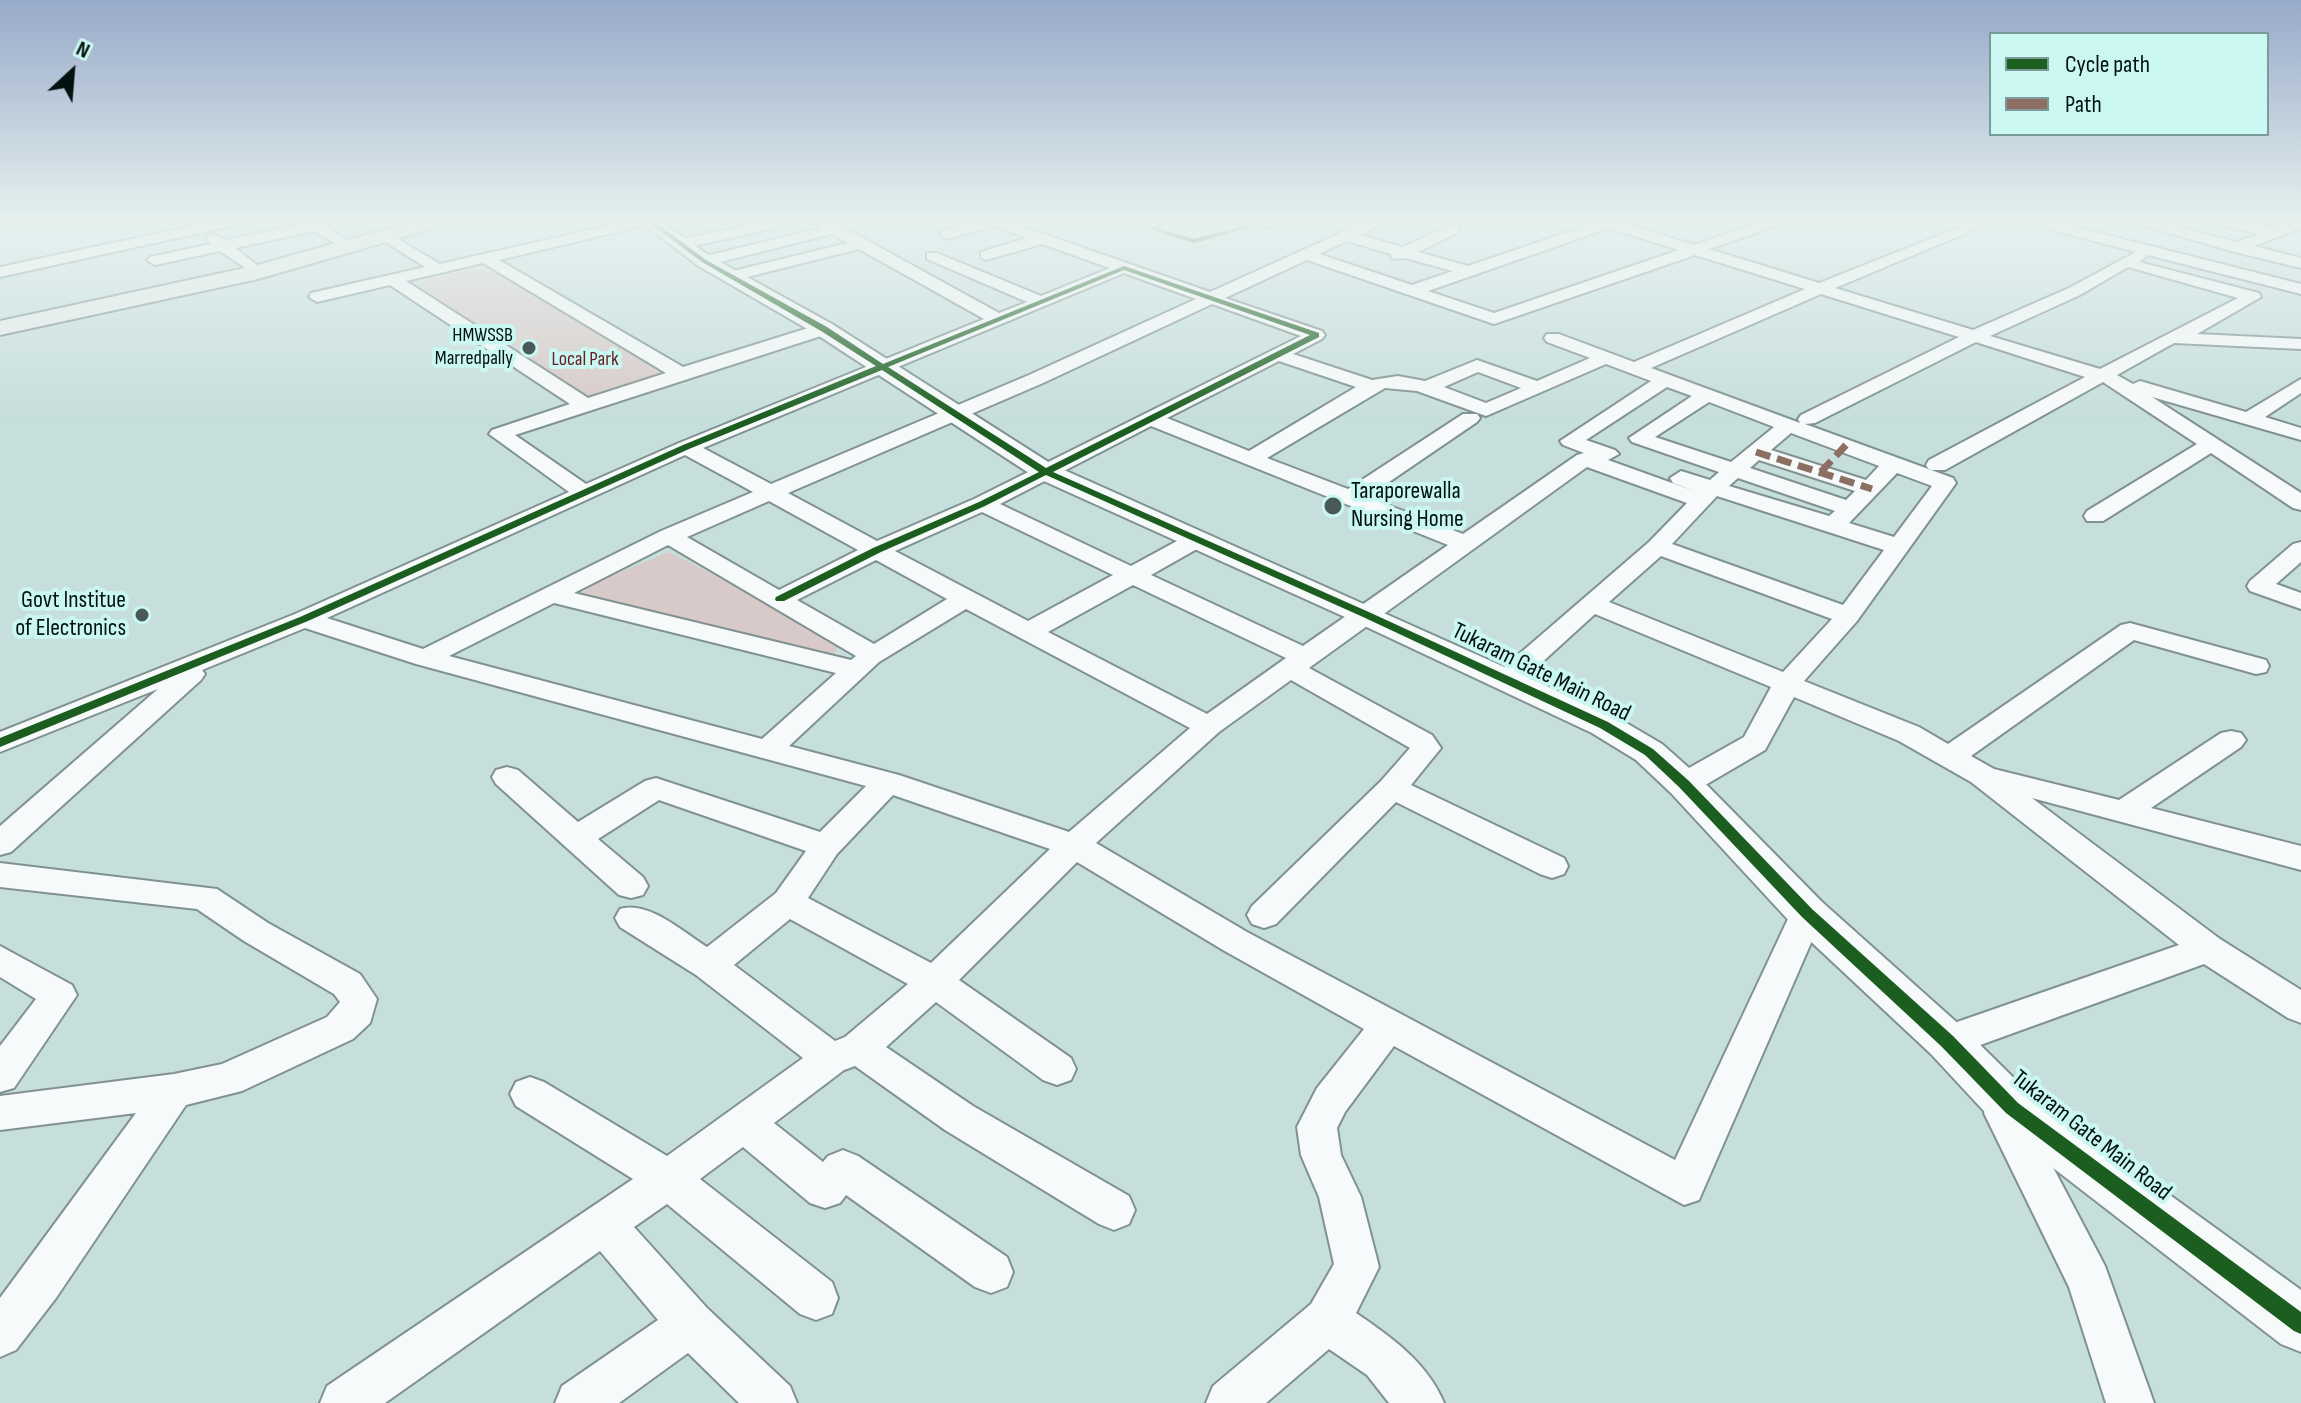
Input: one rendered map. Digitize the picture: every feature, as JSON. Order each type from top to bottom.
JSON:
[{"type":"main road","points":[[0,319],[109,287]]},
{"type":"main road","points":[[0,328],[187,287]]},
{"type":"street","points":[[317,297],[360,287]]},
{"type":"street","points":[[404,287],[586,406]]},
{"type":"street","points":[[535,287],[681,374]]},
{"type":"street","name":"Tukaram Gate Main Road","points":[[751,287],[824,329],[1044,471],[1604,725],[1649,752],[1684,784],[1807,913],[1947,1041],[2012,1108],[2301,1324]]},
{"type":"street","points":[[940,287],[999,320]]},
{"type":"street","points":[[1007,287],[1042,302]]},
{"type":"street","points":[[0,743],[304,619],[686,447],[1077,287]]},
{"type":"street","points":[[780,599],[877,550],[982,504],[1316,335],[1176,287]]},
{"type":"street","points":[[425,658],[669,536],[1236,287]]},
{"type":"street","points":[[1406,287],[1494,319],[1585,287]]},
{"type":"street","points":[[1414,290],[1420,287]]},
{"type":"street","points":[[1816,287],[2301,434]]},
{"type":"street","points":[[1637,367],[1825,287]]},
{"type":"street","points":[[1506,680],[1657,547],[1707,494],[1756,452],[1799,422],[2078,287]]},
{"type":"street","points":[[1937,465],[2253,297],[2218,287]]},
{"type":"street","points":[[587,494],[499,434],[824,329]]},
{"type":"street","points":[[1553,338],[1709,394],[1799,422],[1846,445],[1945,483],[1848,616],[1787,684],[1755,743],[1684,784]]},
{"type":"street","points":[[2171,338],[2301,344]]},
{"type":"street","points":[[1276,354],[1371,386]]},
{"type":"street","points":[[1250,459],[1386,379],[1425,388],[1486,410],[1607,357]]},
{"type":"street","points":[[1425,388],[1477,366],[1537,387]]},
{"type":"street","points":[[2106,377],[2301,503]]},
{"type":"street","points":[[1666,379],[1570,441],[1707,494]]},
{"type":"street","points":[[2250,418],[2301,385]]},
{"type":"street","points":[[1639,438],[1709,394]]},
{"type":"street","points":[[1350,498],[1470,418]]},
{"type":"street","points":[[1151,419],[1466,544]]},
{"type":"street","points":[[1596,425],[1736,470],[1842,517],[1897,546]]},
{"type":"street","points":[[2095,516],[2211,444]]},
{"type":"street","points":[[1821,472],[1846,445]]},
{"type":"street","points":[[686,447],[965,599],[1209,726]]},
{"type":"street","points":[[1756,452],[1872,489]]},
{"type":"street","points":[[344,1403],[845,1053],[935,982],[1074,845],[1209,726],[1584,459],[1707,494],[1842,517]]},
{"type":"street","points":[[1842,517],[1894,463]]},
{"type":"street","points":[[982,504],[1131,574],[1297,662],[1425,745],[1424,752],[1392,788],[1264,915]]},
{"type":"street","points":[[669,536],[780,599],[865,662]]},
{"type":"street","points":[[1028,632],[1196,540]]},
{"type":"street","points":[[1657,547],[1848,616]]},
{"type":"street","points":[[2301,549],[2259,586],[2301,601]]},
{"type":"street","points":[[551,595],[865,662]]},
{"type":"street","points":[[768,749],[865,662],[965,599]]},
{"type":"street","points":[[1592,604],[1909,734],[1982,775],[2208,949],[2301,1008]]},
{"type":"street","points":[[304,619],[425,658],[888,782],[1074,845],[1235,941],[1684,1186],[1807,913]]},
{"type":"street","points":[[1949,757],[2130,631],[2256,666]]},
{"type":"street","points":[[0,844],[207,660]]},
{"type":"street","points":[[2123,812],[2231,740]]},
{"type":"street","points":[[1982,775],[2301,858]]},
{"type":"street","points":[[507,777],[577,838],[632,902],[709,965],[845,1053],[1114,1210]]},
{"type":"street","points":[[709,965],[788,902],[826,846],[888,782]]},
{"type":"street","points":[[577,838],[656,788],[826,846]]},
{"type":"street","points":[[1392,788],[1552,866]]},
{"type":"street","points":[[0,875],[205,898],[256,932],[347,984],[359,999],[357,1012],[340,1028],[228,1079],[174,1091],[0,1113]]},
{"type":"street","points":[[788,902],[935,982],[1057,1069]]},
{"type":"street","points":[[1947,1041],[2208,949]]},
{"type":"street","points":[[0,960],[59,995],[0,1076]]},
{"type":"street","points":[[1230,1403],[1327,1320],[1357,1267],[1340,1197],[1321,1155],[1317,1127],[1331,1100],[1389,1025]]},
{"type":"street","points":[[0,1334],[40,1283],[174,1091]]},
{"type":"street","points":[[530,1094],[668,1179],[816,1298]]},
{"type":"street","points":[[2012,1108],[2004,1113],[2089,1281],[2130,1403]]},
{"type":"street","points":[[744,1123],[825,1189],[843,1169],[991,1272]]},
{"type":"street","points":[[603,1223],[691,1324],[773,1403]]},
{"type":"street","points":[[1327,1320],[1383,1359],[1420,1403]]},
{"type":"street","points":[[579,1403],[691,1324]]},
{"type":"green space","name":"Local Park","points":[[421,287],[520,287],[666,374],[589,398]]},
{"type":"green space","points":[[669,552],[839,640],[837,651],[819,665],[795,664],[571,599],[604,579]]},
{"type":"marked path","points":[[1821,472],[1846,445]]},
{"type":"marked path","points":[[1756,452],[1872,489]]},
{"type":"cycle path","points":[[751,287],[824,329],[1044,471],[1604,725],[1649,752],[1684,784],[1807,913],[1947,1041],[2012,1108],[2301,1324]]},
{"type":"cycle path","points":[[0,743],[304,619],[686,447],[1076,287]]},
{"type":"cycle path","points":[[780,599],[877,550],[982,504],[1316,335],[1180,287]]},
{"type":"place","name":"HMWSSB Marredpally","points":[[529,348]]},
{"type":"place","name":"Taraporewalla Nursing Home","points":[[1333,506]]},
{"type":"place","name":"Govt Institue of Electronics","points":[[142,615]]}]
